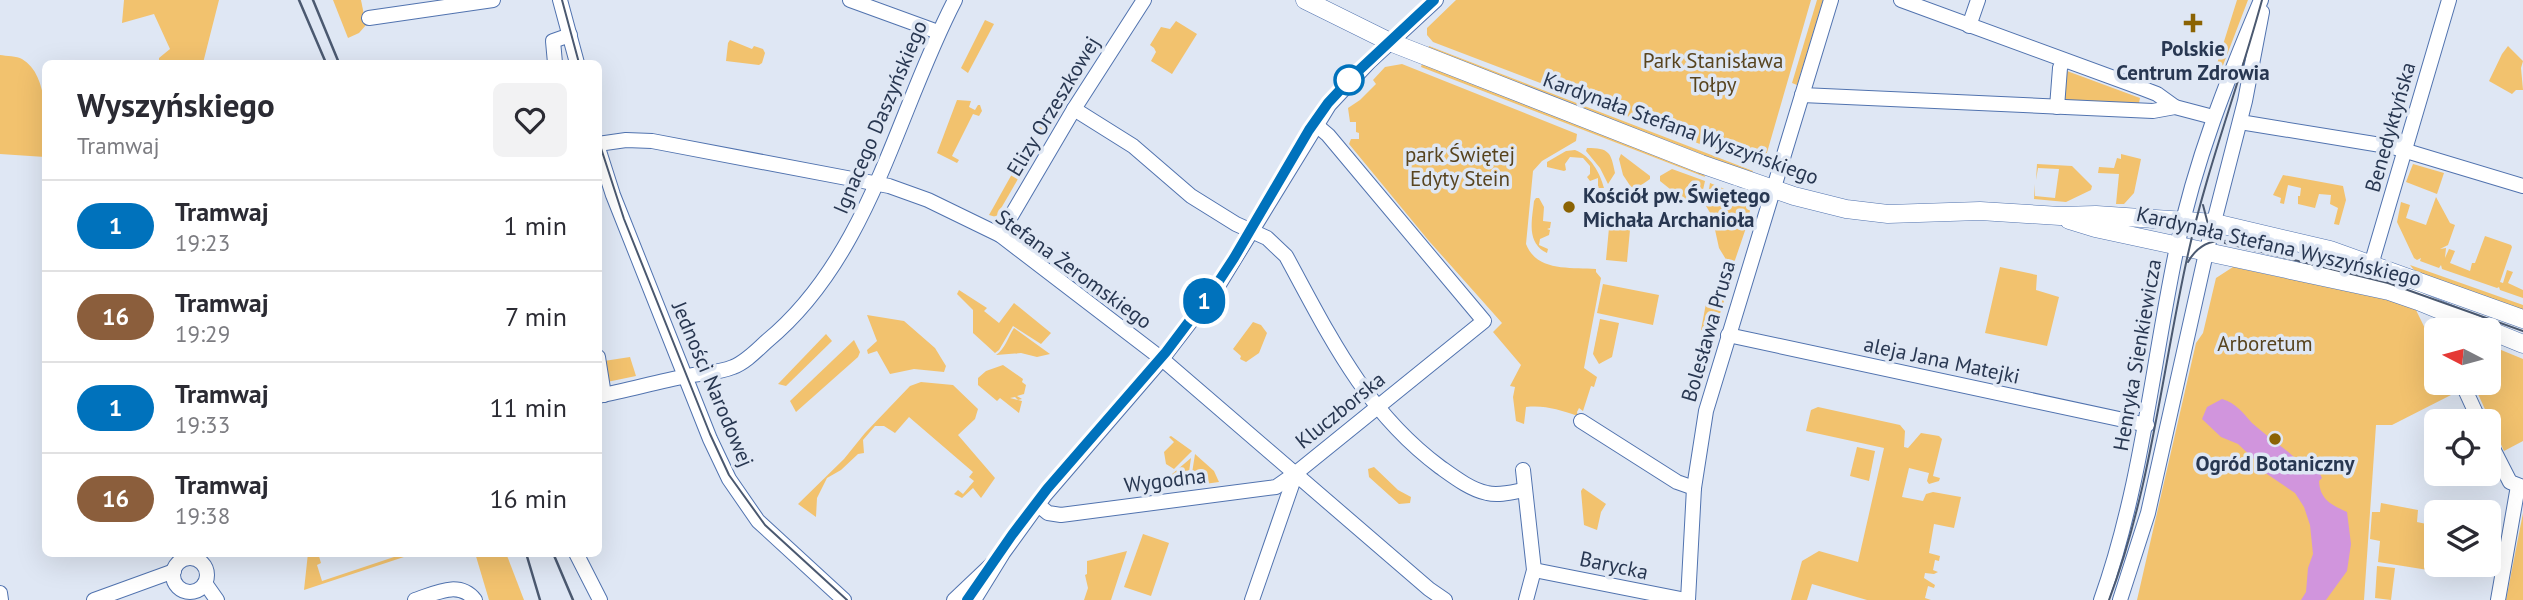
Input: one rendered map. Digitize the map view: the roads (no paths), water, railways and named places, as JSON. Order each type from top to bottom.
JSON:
[{"type":"main road","name":"Kardynała Stefana Wyszyńskiego","points":[[1305,0],[1390,42],[1773,190],[1846,209],[1874,213],[1912,214],[1967,210],[2215,223],[2330,250],[2523,319]]},
{"type":"main road","name":"Kardynała Stefana Wyszyńskiego","points":[[2060,216],[2095,228],[2389,291],[2461,318]]},
{"type":"main road","name":"Kardynała Stefana Wyszyńskiego","points":[[2501,335],[2523,344]]},
{"type":"street","points":[[369,18],[493,0]]},
{"type":"street","points":[[561,0],[576,60]]},
{"type":"street","points":[[850,0],[938,32]]},
{"type":"street","name":"Ignacego Daszyńskiego","points":[[602,396],[734,367],[795,315],[831,268],[857,224],[876,185],[938,32],[955,0]]},
{"type":"street","name":"Elizy Orzeszkowej","points":[[1000,235],[1074,109],[1144,0]]},
{"type":"street","points":[[974,600],[1037,505],[1086,444],[1162,359],[1218,286],[1315,124],[1344,87],[1436,0]]},
{"type":"street","name":"Bolesława Prusa","points":[[1687,600],[1694,488],[1706,411],[1831,0]]},
{"type":"street","points":[[1901,0],[2157,94],[2175,107],[2213,117]]},
{"type":"street","points":[[1969,26],[1978,0]]},
{"type":"street","name":"Henryka Sienkiewicza","points":[[2101,600],[2127,520],[2147,425],[2177,246],[2213,117],[2262,0]]},
{"type":"street","name":"Henryka Sienkiewicza","points":[[2120,600],[2148,513],[2206,253],[2240,122],[2262,0]]},
{"type":"street","name":"Benedyktyńska","points":[[2371,265],[2449,0]]},
{"type":"street","points":[[555,60],[553,41],[570,35]]},
{"type":"street","points":[[2057,107],[2063,61]]},
{"type":"street","points":[[1802,95],[2153,111],[2175,107]]},
{"type":"street","points":[[1074,109],[1133,146],[1191,196],[1267,238],[1283,252],[1335,348],[1376,407],[1415,448],[1454,477],[1486,493],[1502,494],[1524,490]]},
{"type":"street","points":[[2240,122],[2406,150],[2523,186]]},
{"type":"street","name":"Kluczborska","points":[[1252,600],[1296,473],[1484,321],[1328,135],[1315,124]]},
{"type":"street","name":"Stefana Żeromskiego","points":[[602,145],[626,140],[652,141],[889,186],[928,200],[1000,235],[1162,359],[1429,589],[1446,600]]},
{"type":"street","name":"Jedności Narodowej","points":[[603,178],[724,469],[748,507],[776,539],[844,600]]},
{"type":"street","name":"aleja Jana Matejki","points":[[1728,335],[2147,425]]},
{"type":"street","points":[[1581,421],[1677,482],[1694,488]]},
{"type":"street","points":[[2498,600],[2521,486],[2510,482],[2501,467]]},
{"type":"street","points":[[1523,470],[1534,570],[1526,600]]},
{"type":"street","name":"Wygodna","points":[[1037,505],[1048,513],[1061,515],[1276,487],[1296,473]]},
{"type":"street","points":[[954,600],[1003,553]]},
{"type":"street","points":[[202,592],[207,577],[198,557],[178,563],[175,578],[185,591],[202,592],[217,600]]},
{"type":"street","points":[[578,557],[600,600]]},
{"type":"street","name":"Barycka","points":[[1534,570],[1687,600]]},
{"type":"street","points":[[94,600],[144,581],[175,578]]},
{"type":"street","points":[[415,600],[456,588],[465,591],[475,600]]},
{"type":"street","points":[[0,593],[1,600]]},
{"type":"tram line","points":[[562,0],[578,60]]},
{"type":"tram line","points":[[967,600],[1047,489],[1166,352],[1215,287],[1328,103],[1355,73],[1434,0]]},
{"type":"tram line","name":"1","points":[[967,600],[1047,489],[1166,352],[1215,287],[1328,103],[1434,0]]},
{"type":"tram line","points":[[2109,600],[2146,472],[2196,222],[2262,0]]},
{"type":"tram line","points":[[602,151],[624,219],[729,475],[765,525],[847,600]]},
{"type":"tram line","points":[[2203,205],[2209,228],[2225,243],[2388,283],[2523,331]]},
{"type":"tram line","points":[[2188,262],[2205,245],[2215,241],[2228,241]]},
{"type":"railway","points":[[299,0],[325,60]]},
{"type":"railway","points":[[313,0],[338,60]]},
{"type":"railway","points":[[527,557],[540,600]]},
{"type":"railway","points":[[555,557],[573,600]]},
{"type":"place","name":"Polskie Centrum Zdrowia","points":[[2193,23]]},
{"type":"place","name":"Kościół pw. Świętego Michała Archanioła","points":[[1569,207]]},
{"type":"place","name":"Ogród Botaniczny","points":[[2275,439]]},
{"type":"park label","name":"Park Stanisława Tołpy","points":[[1713,72]]},
{"type":"park label","name":"park Świętej Edyty Stein","points":[[1460,166]]},
{"type":"park label","name":"Arboretum","points":[[2265,343]]}]
